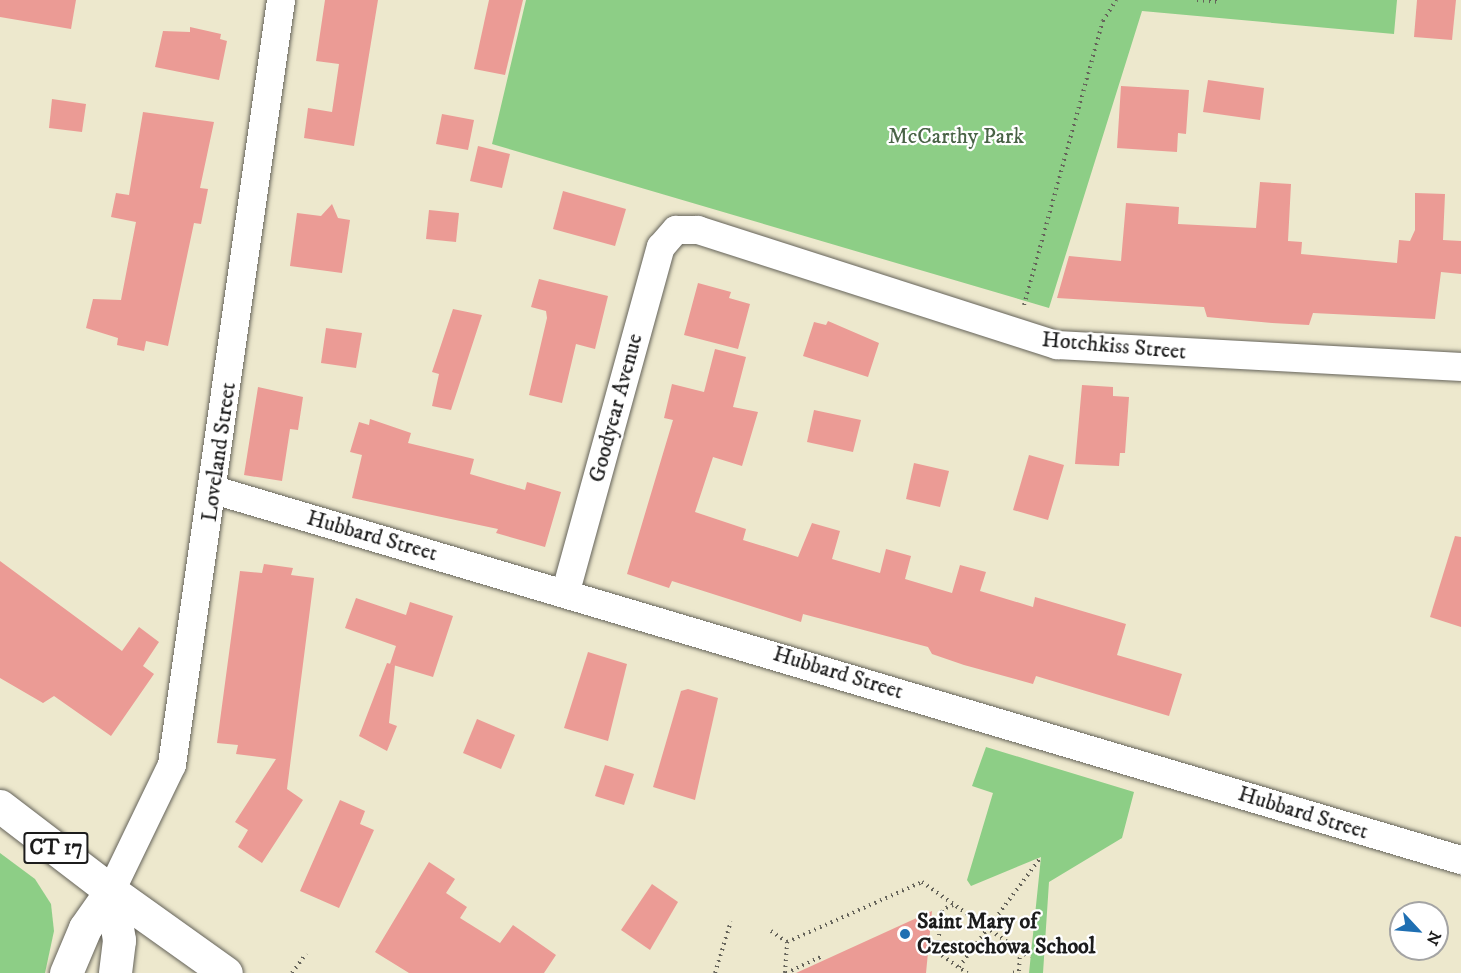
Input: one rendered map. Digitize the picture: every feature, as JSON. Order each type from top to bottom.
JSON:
[{"type":"main road","name":"CT 17","points":[[0,806],[111,891],[119,940],[115,973]]},
{"type":"main road","name":"CT 17","points":[[66,973],[90,920],[111,891]]},
{"type":"main road","points":[[111,891],[226,973]]},
{"type":"street","name":"Loveland Street","points":[[111,891],[172,765],[214,490],[281,0]]},
{"type":"street","name":"Hotchkiss Street","points":[[676,230],[698,230],[1057,345],[1461,367]]},
{"type":"street","name":"Goodyear Avenue","points":[[566,591],[661,247],[676,230]]},
{"type":"street","name":"Hubbard Street","points":[[214,490],[566,591],[1461,860]]},
{"type":"path","points":[[1021,315],[1103,21],[1116,0]]},
{"type":"path","points":[[1197,0],[1220,2]]},
{"type":"path","points":[[959,967],[1041,857]]},
{"type":"path","points":[[787,942],[922,882],[1030,958]]},
{"type":"path","points":[[954,905],[942,910],[937,952],[966,973]]},
{"type":"path","points":[[716,973],[731,921]]},
{"type":"path","points":[[771,931],[787,942]]},
{"type":"path","points":[[787,942],[786,973],[820,957]]},
{"type":"path","points":[[1013,973],[1019,971],[1020,951]]},
{"type":"path","points":[[292,973],[306,954]]},
{"type":"green space","name":"McCarthy Park","points":[[526,0],[1397,0],[1394,34],[1142,11],[1049,308],[492,144]]},
{"type":"green space","points":[[986,747],[1134,792],[1122,838],[1049,882],[1043,973],[1029,973],[1041,857],[971,886],[967,880],[993,793],[972,786]]},
{"type":"green space","points":[[0,853],[35,879],[51,904],[54,931],[45,973],[0,973]]},
{"type":"building","points":[[0,0],[76,0],[71,29],[0,17]]},
{"type":"building","points":[[325,0],[378,0],[354,146],[304,138],[308,108],[332,112],[339,64],[316,61]]},
{"type":"building","points":[[489,0],[523,0],[505,75],[474,69]]},
{"type":"building","points":[[1417,0],[1456,0],[1452,40],[1414,37]]},
{"type":"building","points":[[190,27],[221,34],[220,39],[227,41],[219,80],[155,67],[163,31],[190,32]]},
{"type":"building","points":[[1208,80],[1264,88],[1260,120],[1203,112]]},
{"type":"building","points":[[1121,86],[1189,90],[1186,134],[1178,133],[1177,152],[1117,148]]},
{"type":"building","points":[[52,99],[86,104],[82,132],[49,128]]},
{"type":"building","points":[[143,112],[214,122],[200,188],[208,189],[201,224],[194,223],[168,346],[146,341],[144,351],[117,345],[118,338],[86,328],[93,299],[121,300],[136,222],[111,217],[116,193],[129,195]]},
{"type":"building","points":[[442,114],[474,120],[468,150],[436,144]]},
{"type":"building","points":[[478,146],[510,154],[502,188],[470,181]]},
{"type":"building","points":[[1260,182],[1291,184],[1288,241],[1302,242],[1301,254],[1397,263],[1399,240],[1410,241],[1415,230],[1415,193],[1445,194],[1443,240],[1461,241],[1461,274],[1441,272],[1435,319],[1313,313],[1309,325],[1272,323],[1207,317],[1204,307],[1057,298],[1069,256],[1121,261],[1126,203],[1179,207],[1178,224],[1256,228]]},
{"type":"building","points":[[563,191],[626,209],[615,246],[553,229]]},
{"type":"building","points":[[332,204],[338,218],[350,220],[342,273],[290,266],[297,213],[321,216]]},
{"type":"building","points":[[429,210],[459,213],[456,242],[426,239]]},
{"type":"building","points":[[539,279],[608,296],[595,349],[576,344],[562,403],[529,395],[547,318],[546,311],[531,307]]},
{"type":"building","points":[[698,283],[731,292],[729,298],[750,304],[738,349],[684,335]]},
{"type":"building","points":[[453,309],[482,315],[451,410],[432,406],[439,374],[432,372]]},
{"type":"building","points":[[828,321],[879,343],[868,377],[803,356],[814,322],[826,325]]},
{"type":"building","points":[[326,328],[362,333],[356,368],[321,363]]},
{"type":"building","points":[[715,349],[746,357],[733,407],[758,412],[742,466],[713,457],[695,512],[746,529],[743,540],[798,557],[812,523],[840,531],[832,559],[880,573],[886,549],[911,556],[905,579],[952,593],[960,565],[986,572],[980,591],[1033,607],[1035,597],[1126,624],[1117,655],[1182,674],[1169,716],[1036,676],[1033,684],[964,665],[932,654],[928,647],[803,614],[801,622],[672,581],[669,588],[627,574],[673,420],[664,418],[672,384],[704,392]]},
{"type":"building","points":[[1082,385],[1113,387],[1113,396],[1129,397],[1125,453],[1120,453],[1119,466],[1075,464]]},
{"type":"building","points":[[258,387],[303,397],[298,430],[290,429],[282,481],[244,475]]},
{"type":"building","points":[[814,410],[861,420],[853,452],[807,442]]},
{"type":"building","points":[[370,419],[411,433],[408,443],[474,459],[470,474],[525,490],[527,482],[561,492],[545,547],[496,533],[498,529],[352,498],[362,455],[350,452],[359,422],[369,425]]},
{"type":"building","points":[[1029,455],[1064,465],[1048,520],[1013,510]]},
{"type":"building","points":[[914,463],[949,471],[940,507],[906,499]]},
{"type":"building","points":[[1455,536],[1461,537],[1461,627],[1430,617]]},
{"type":"building","points":[[0,561],[122,651],[139,627],[159,642],[143,666],[154,674],[111,736],[54,696],[43,703],[0,678]]},
{"type":"building","points":[[264,564],[293,568],[291,575],[314,578],[287,789],[303,800],[262,863],[238,847],[248,830],[235,822],[276,759],[236,754],[238,745],[217,743],[240,571],[262,573]]},
{"type":"building","points":[[356,598],[406,615],[410,602],[453,616],[433,677],[390,664],[396,646],[345,628]]},
{"type":"building","points":[[588,652],[627,664],[608,741],[564,728]]},
{"type":"building","points":[[387,663],[395,665],[389,723],[397,726],[387,751],[359,736]]},
{"type":"building","points":[[688,689],[718,698],[695,800],[653,787],[681,691]]},
{"type":"building","points":[[477,719],[515,735],[501,769],[463,753]]},
{"type":"building","points":[[605,765],[634,774],[624,805],[595,796]]},
{"type":"building","points":[[340,800],[365,811],[360,824],[374,830],[339,908],[300,891]]},
{"type":"building","points":[[429,862],[455,879],[446,893],[467,907],[460,918],[500,943],[513,925],[556,955],[544,973],[409,973],[375,952]]},
{"type":"building","points":[[652,884],[678,902],[650,950],[621,930]]},
{"type":"building","name":"Saint Mary of Czestochowa School","points":[[932,911],[926,973],[796,973]]},
{"type":"place","name":"Saint Mary of Czestochowa School","points":[[905,934]]}]
